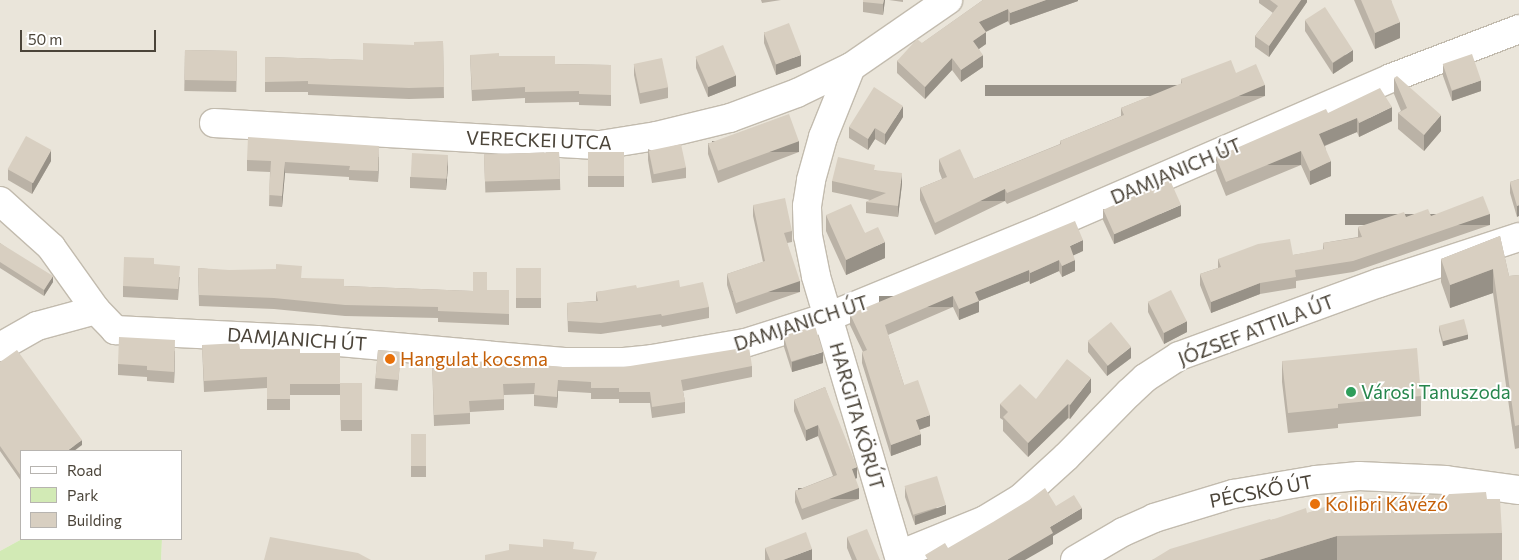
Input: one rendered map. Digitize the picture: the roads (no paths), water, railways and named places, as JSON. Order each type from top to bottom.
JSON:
[{"type":"street","points":[[851,67],[948,0]]},
{"type":"street","name":"DAMJANICH ÚT","points":[[0,201],[51,246],[96,310],[111,327],[122,331],[308,339],[564,362],[596,363],[652,359],[726,347],[772,336],[828,318],[1048,227],[1391,78],[1519,29]]},
{"type":"street","name":"VERECKEI UTCA","points":[[214,123],[600,145],[682,130],[730,118],[797,93],[851,67]]},
{"type":"street","name":"HARGITA KÖRÚT","points":[[851,67],[823,137],[808,193],[808,236],[816,276],[899,557]]},
{"type":"street","name":"JÓZSEF ATTILA ÚT","points":[[899,557],[985,520],[1021,498],[1066,457],[1128,393],[1146,378],[1179,356],[1379,283],[1519,237]]},
{"type":"street","points":[[0,347],[37,326],[96,310]]},
{"type":"street","name":"PÉCSKŐ ÚT","points":[[1074,560],[1123,532],[1154,518],[1233,494],[1316,480],[1359,476],[1446,480],[1519,490]]},
{"type":"place","name":"Hangulat kocsma","points":[[390,359]]},
{"type":"place","name":"Városi Tanuszoda","points":[[1351,392]]},
{"type":"place","name":"Kolibri Kávézó","points":[[1315,504]]}]
